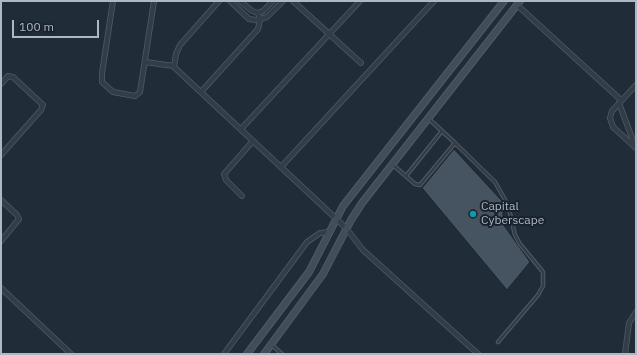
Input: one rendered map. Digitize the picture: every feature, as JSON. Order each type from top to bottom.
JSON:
[{"type":"street","points":[[113,1],[102,73],[102,82],[113,92],[137,96],[140,92],[154,1]]},
{"type":"street","points":[[174,66],[176,54],[182,41],[219,1]]},
{"type":"street","points":[[230,1],[249,18],[260,20],[267,16],[283,1]]},
{"type":"street","points":[[240,1],[252,11],[258,13],[263,11],[273,1]]},
{"type":"street","points":[[294,1],[361,63]]},
{"type":"street","points":[[241,129],[360,1]]},
{"type":"street","points":[[280,167],[434,1]]},
{"type":"street","points":[[496,1],[496,11]]},
{"type":"street","points":[[247,354],[306,277],[343,206],[504,1]]},
{"type":"street","points":[[264,354],[323,274],[346,228],[362,203],[519,3],[620,101],[636,148]]},
{"type":"street","points":[[201,92],[256,32],[260,20],[258,13]]},
{"type":"street","points":[[145,62],[174,66],[336,218],[363,250],[478,354]]},
{"type":"street","points":[[1,84],[8,76],[12,77],[43,105],[41,110],[1,155]]},
{"type":"street","points":[[636,84],[611,113],[611,124],[636,148]]},
{"type":"street","points":[[242,196],[226,180],[224,174],[253,141]]},
{"type":"street","points":[[1,200],[17,215],[19,219],[1,241]]},
{"type":"street","points":[[224,354],[307,242],[320,232],[330,232]]},
{"type":"street","points":[[1,288],[71,354]]},
{"type":"street","points":[[625,354],[629,323],[636,312]]},
{"type":"lane","points":[[428,119],[455,142],[495,182],[508,205],[515,235],[520,244],[543,272],[543,286],[538,295],[498,342]]},
{"type":"lane","points":[[406,176],[442,131]]},
{"type":"lane","points":[[392,165],[418,185],[423,184],[455,142]]},
{"type":"lane","points":[[271,344],[282,354]]},
{"type":"building","name":"Capital Cyberscape","points":[[454,149],[503,202],[503,224],[530,262],[507,290],[422,188]]},
{"type":"place","name":"Capital Cyberscape","points":[[473,214]]}]
